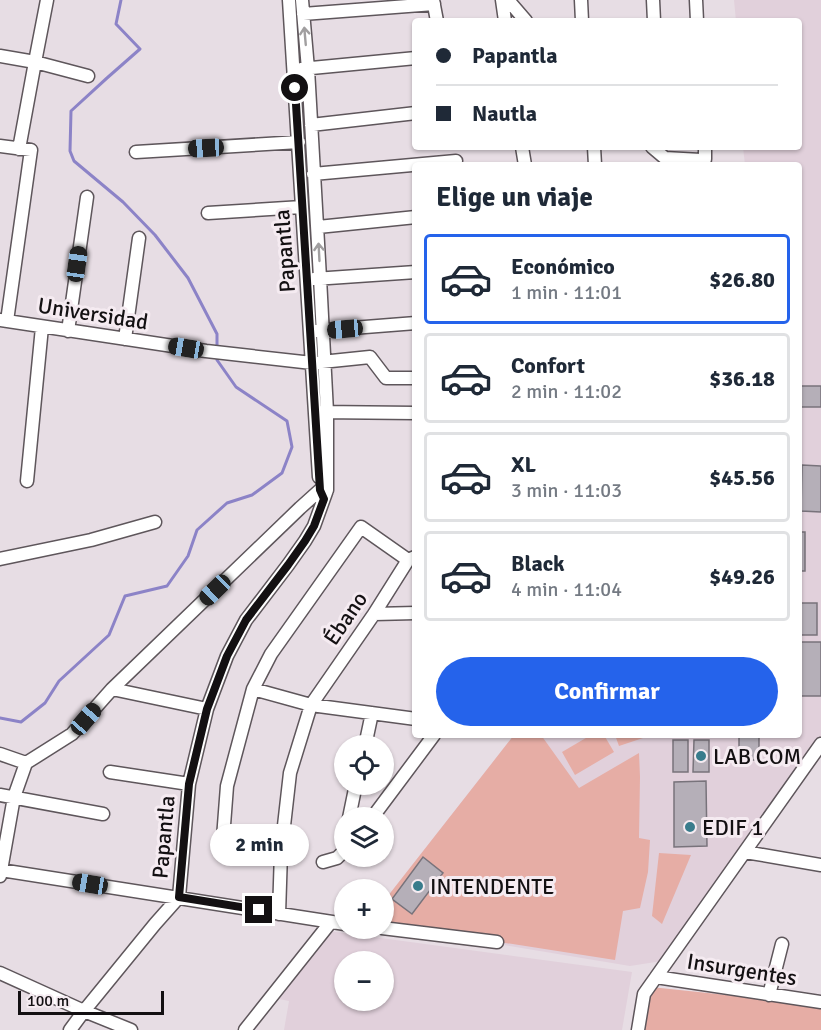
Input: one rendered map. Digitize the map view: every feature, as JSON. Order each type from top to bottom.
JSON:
[{"type":"street","points":[[4,321],[35,62],[47,0]]},
{"type":"street","name":"Papantla","points":[[70,1030],[154,924],[179,897],[189,784],[207,709],[227,656],[246,620],[314,526],[323,493],[316,331],[307,279],[289,0]]},
{"type":"street","name":"Papantla","points":[[302,0],[318,227],[320,278],[316,331]]},
{"type":"street","points":[[502,0],[505,18]]},
{"type":"street","points":[[508,0],[523,18]]},
{"type":"street","points":[[581,0],[582,18]]},
{"type":"street","points":[[653,0],[654,18]]},
{"type":"street","points":[[696,0],[697,18]]},
{"type":"street","points":[[303,14],[434,2],[437,18]]},
{"type":"street","points":[[0,56],[88,75]]},
{"type":"street","points":[[294,69],[412,58]]},
{"type":"street","points":[[311,125],[412,113]]},
{"type":"street","points":[[136,152],[299,142]]},
{"type":"street","points":[[0,146],[25,149]]},
{"type":"street","points":[[665,157],[701,160],[705,153]]},
{"type":"street","points":[[314,174],[412,166]]},
{"type":"street","points":[[68,331],[87,196]]},
{"type":"street","points":[[208,213],[302,207]]},
{"type":"street","points":[[318,227],[412,218]]},
{"type":"street","points":[[124,339],[139,238]]},
{"type":"street","points":[[307,279],[412,272]]},
{"type":"street","name":"Universidad","points":[[4,321],[229,354],[318,362],[370,357],[386,378],[412,378]]},
{"type":"street","points":[[316,331],[412,323]]},
{"type":"street","points":[[27,481],[42,327]]},
{"type":"street","points":[[321,412],[412,413]]},
{"type":"street","points":[[323,493],[300,508],[112,689],[72,734],[26,763],[14,797],[0,872],[179,897],[334,923]]},
{"type":"street","points":[[300,508],[308,512],[314,526]]},
{"type":"street","points":[[0,559],[91,540],[155,522]]},
{"type":"street","points":[[281,852],[223,838],[227,786],[253,689],[271,654],[361,527],[412,558]]},
{"type":"street","name":"Ébano","points":[[279,914],[281,852],[290,773],[311,705],[412,558]]},
{"type":"street","points":[[374,614],[412,613]]},
{"type":"street","points":[[112,689],[207,709]]},
{"type":"street","points":[[253,689],[311,705],[412,718]]},
{"type":"street","points":[[367,735],[372,713]]},
{"type":"street","points":[[380,807],[432,738]]},
{"type":"street","points":[[638,1030],[644,994],[821,744]]},
{"type":"street","points":[[0,754],[26,763]]},
{"type":"street","points":[[110,772],[189,784]]},
{"type":"street","points":[[0,795],[103,814]]},
{"type":"street","points":[[745,852],[821,865]]},
{"type":"street","points":[[323,862],[334,859]]},
{"type":"street","points":[[245,1030],[330,922]]},
{"type":"street","points":[[394,929],[497,942]]},
{"type":"street","points":[[769,995],[782,944]]},
{"type":"street","points":[[0,973],[131,1030]]},
{"type":"street","name":"Insurgentes","points":[[656,977],[821,1002]]},
{"type":"shaded area","points":[[734,0],[821,0],[821,740],[662,961],[630,966],[394,927],[394,888],[512,738],[802,738],[802,162],[745,162],[743,150],[802,150],[802,18],[736,18]]},
{"type":"shaded area","points":[[512,738],[543,738],[579,788],[639,753],[639,838],[650,840],[648,872],[640,908],[623,911],[615,960],[394,926],[394,888]]},
{"type":"shaded area","points":[[586,738],[606,738],[614,752],[575,775],[562,752]]},
{"type":"shaded area","points":[[616,738],[643,738],[619,746]]},
{"type":"shaded area","points":[[659,853],[691,855],[662,924],[652,916]]},
{"type":"shaded area","points":[[329,931],[334,932],[334,939],[388,939],[632,972],[622,1030],[284,1030],[289,1001],[279,999]]},
{"type":"shaded area","points":[[651,987],[821,1005],[821,1030],[640,1030]]},
{"type":"building","points":[[802,386],[821,386],[821,407],[802,407]]},
{"type":"building","points":[[802,465],[821,466],[821,512],[802,511]]},
{"type":"building","points":[[802,532],[805,532],[805,571],[802,571]]},
{"type":"building","points":[[802,603],[817,603],[817,635],[802,635]]},
{"type":"building","points":[[802,642],[821,642],[821,696],[802,696]]},
{"type":"building","points":[[739,738],[759,738],[759,760],[739,760]]},
{"type":"building","name":"LAB COM","points":[[673,740],[688,740],[688,772],[673,772]]},
{"type":"building","name":"LAB COM","points":[[694,740],[709,740],[709,772],[693,772]]},
{"type":"building","name":"EDIF 1","points":[[706,781],[707,846],[674,847],[674,782]]},
{"type":"building","name":"INTENDENTE","points":[[423,857],[443,873],[412,914],[394,900],[394,896]]},
{"type":"waterway","points":[[121,0],[116,24],[140,49],[71,111],[70,151],[74,161],[123,202],[155,235],[188,278],[217,334],[217,349]]},
{"type":"waterway","points":[[0,718],[21,722],[45,703],[59,681],[109,635],[125,596],[167,586],[188,556],[197,530],[227,503],[252,495],[282,473],[292,447],[287,421],[236,387],[217,360],[217,356]]},
{"type":"place","name":"LAB COM","points":[[701,756]]},
{"type":"place","name":"EDIF 1","points":[[690,827]]},
{"type":"place","name":"INTENDENTE","points":[[418,886]]},
{"type":"route","points":[[259,910],[179,897],[189,784],[207,709],[227,656],[246,620],[305,541],[314,526],[324,499],[320,490],[295,88]]}]
